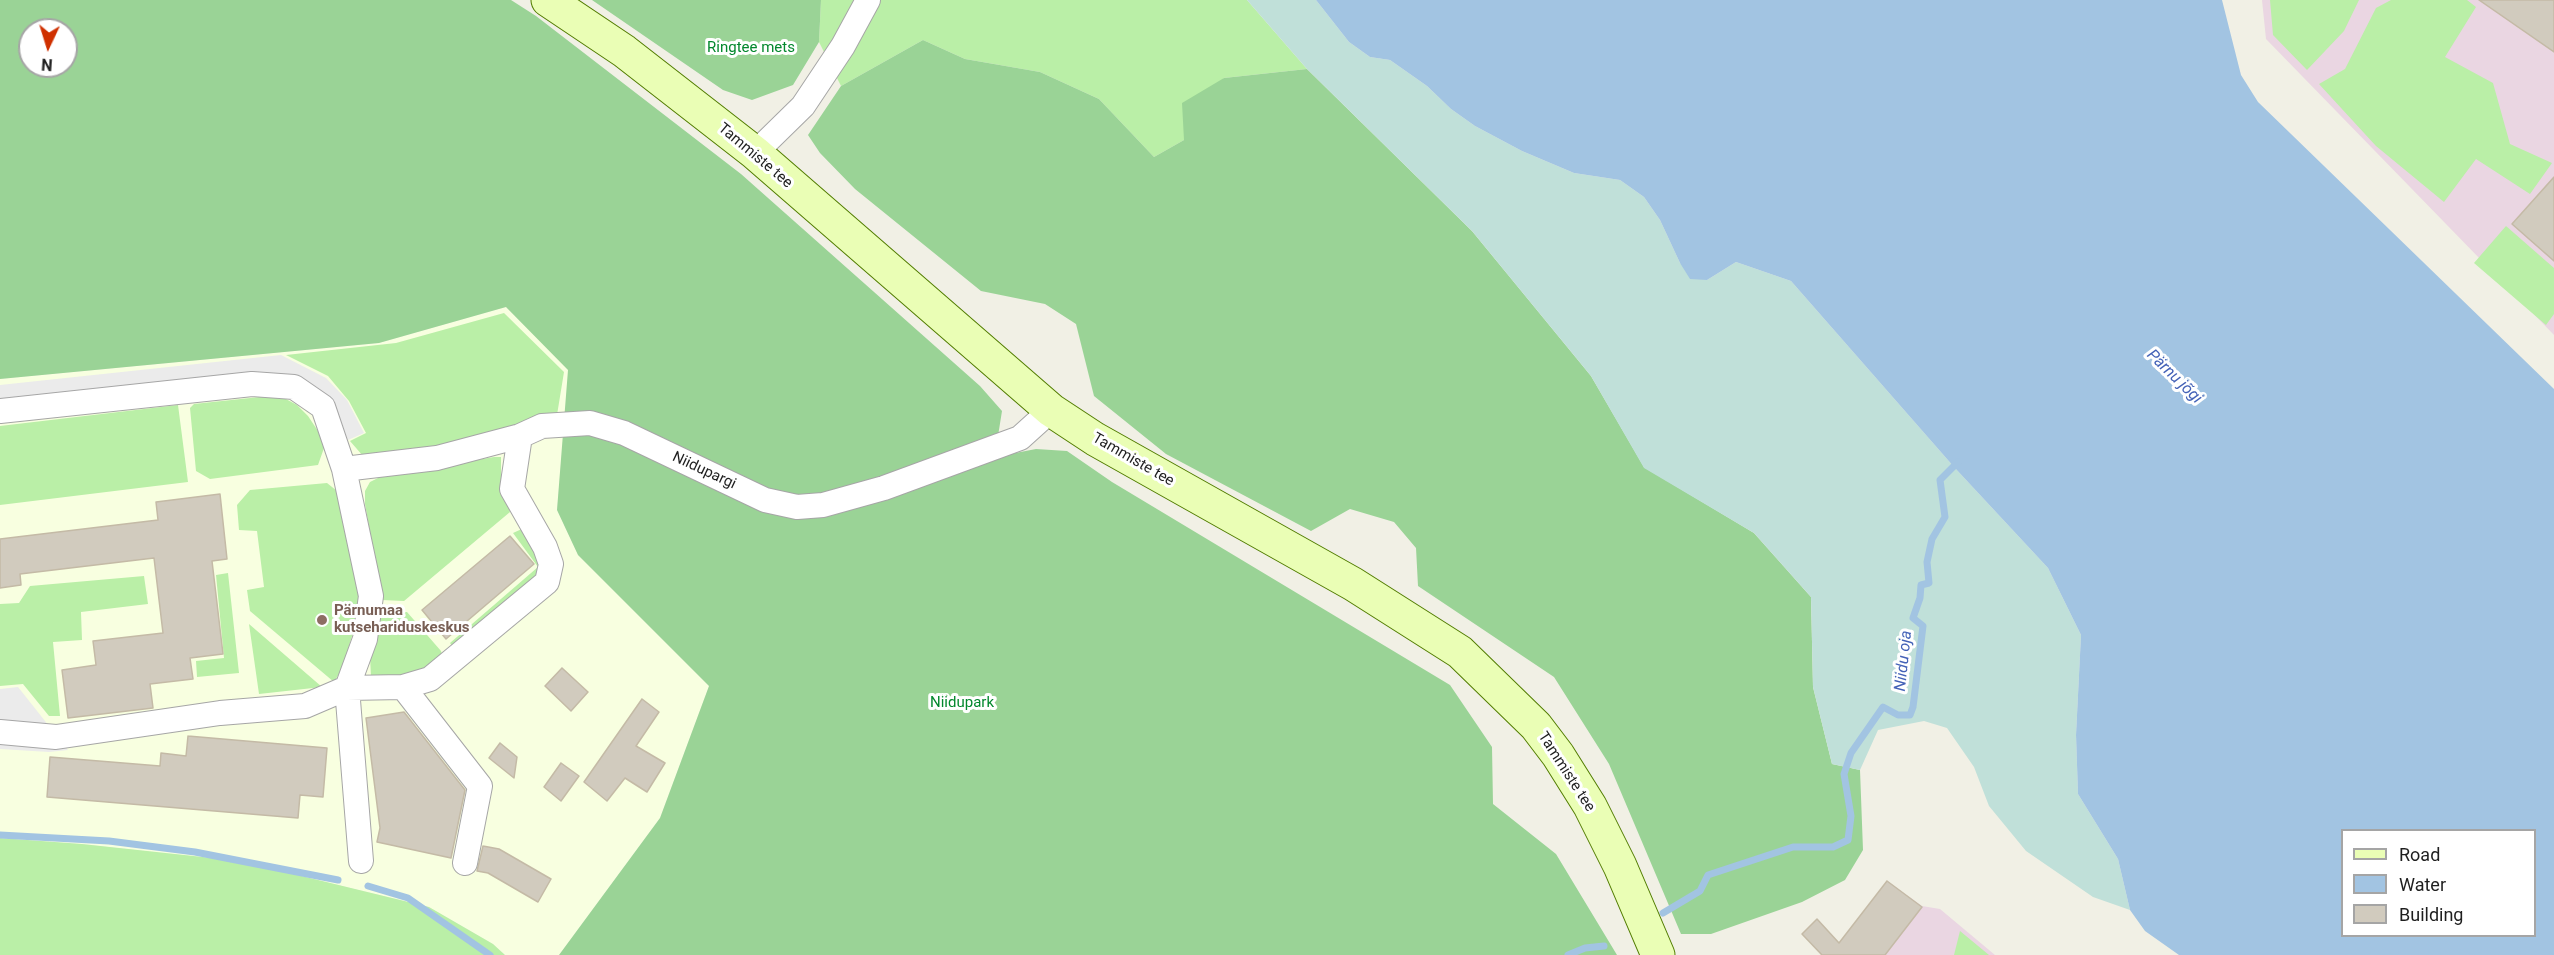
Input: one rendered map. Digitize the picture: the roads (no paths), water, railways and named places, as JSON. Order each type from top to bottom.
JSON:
[{"type":"main road","name":"Tammiste tee","points":[[548,0],[624,51],[755,153],[1051,410],[1095,439],[1353,584],[1460,652],[1536,726],[1558,755],[1590,806],[1620,866],[1658,955]]},
{"type":"street","points":[[755,153],[804,106],[843,46],[867,0]]},
{"type":"street","points":[[0,411],[252,384],[294,387],[323,406],[344,469],[371,596],[365,639],[347,688],[360,861]]},
{"type":"street","name":"Niidupargi","points":[[344,469],[437,458],[520,436],[542,426],[590,423],[624,433],[765,500],[797,507],[823,505],[851,499],[1020,438],[1051,410]]},
{"type":"street","points":[[0,732],[56,737],[220,714],[305,706],[347,688],[404,687],[430,680],[547,582],[551,564],[545,547],[512,489],[520,436]]},
{"type":"street","points":[[404,687],[480,786],[465,863]]},
{"type":"water","name":"Pärnu jõgi","points":[[1316,0],[2222,0],[2241,75],[2258,102],[2554,389],[2554,955],[2179,955],[2145,931],[2130,910],[2118,859],[2078,794],[2076,735],[2081,635],[2048,568],[1954,467],[1791,281],[1736,262],[1707,280],[1690,279],[1660,220],[1644,197],[1620,180],[1574,173],[1522,151],[1475,126],[1451,109],[1427,86],[1390,60],[1370,57],[1349,42]]},
{"type":"waterway","name":"Niidu oja","points":[[1663,913],[1700,891],[1708,875],[1793,847],[1833,847],[1848,840],[1851,816],[1844,774],[1851,753],[1883,707],[1898,715],[1910,715],[1913,707],[1923,626],[1913,618],[1920,598],[1921,585],[1929,583],[1927,562],[1932,539],[1945,517],[1940,480],[1958,462]]},
{"type":"waterway","points":[[0,835],[109,841],[195,852],[338,880]]},
{"type":"waterway","points":[[368,886],[408,898],[490,955]]},
{"type":"waterway","name":"Niidu oja","points":[[1568,955],[1585,948],[1604,946]]},
{"type":"place","name":"Pärnumaa kutsehariduskeskus","points":[[322,620]]},
{"type":"park label","name":"Ringtee mets","points":[[751,48]]},
{"type":"park label","name":"Niidupark","points":[[962,703]]}]
